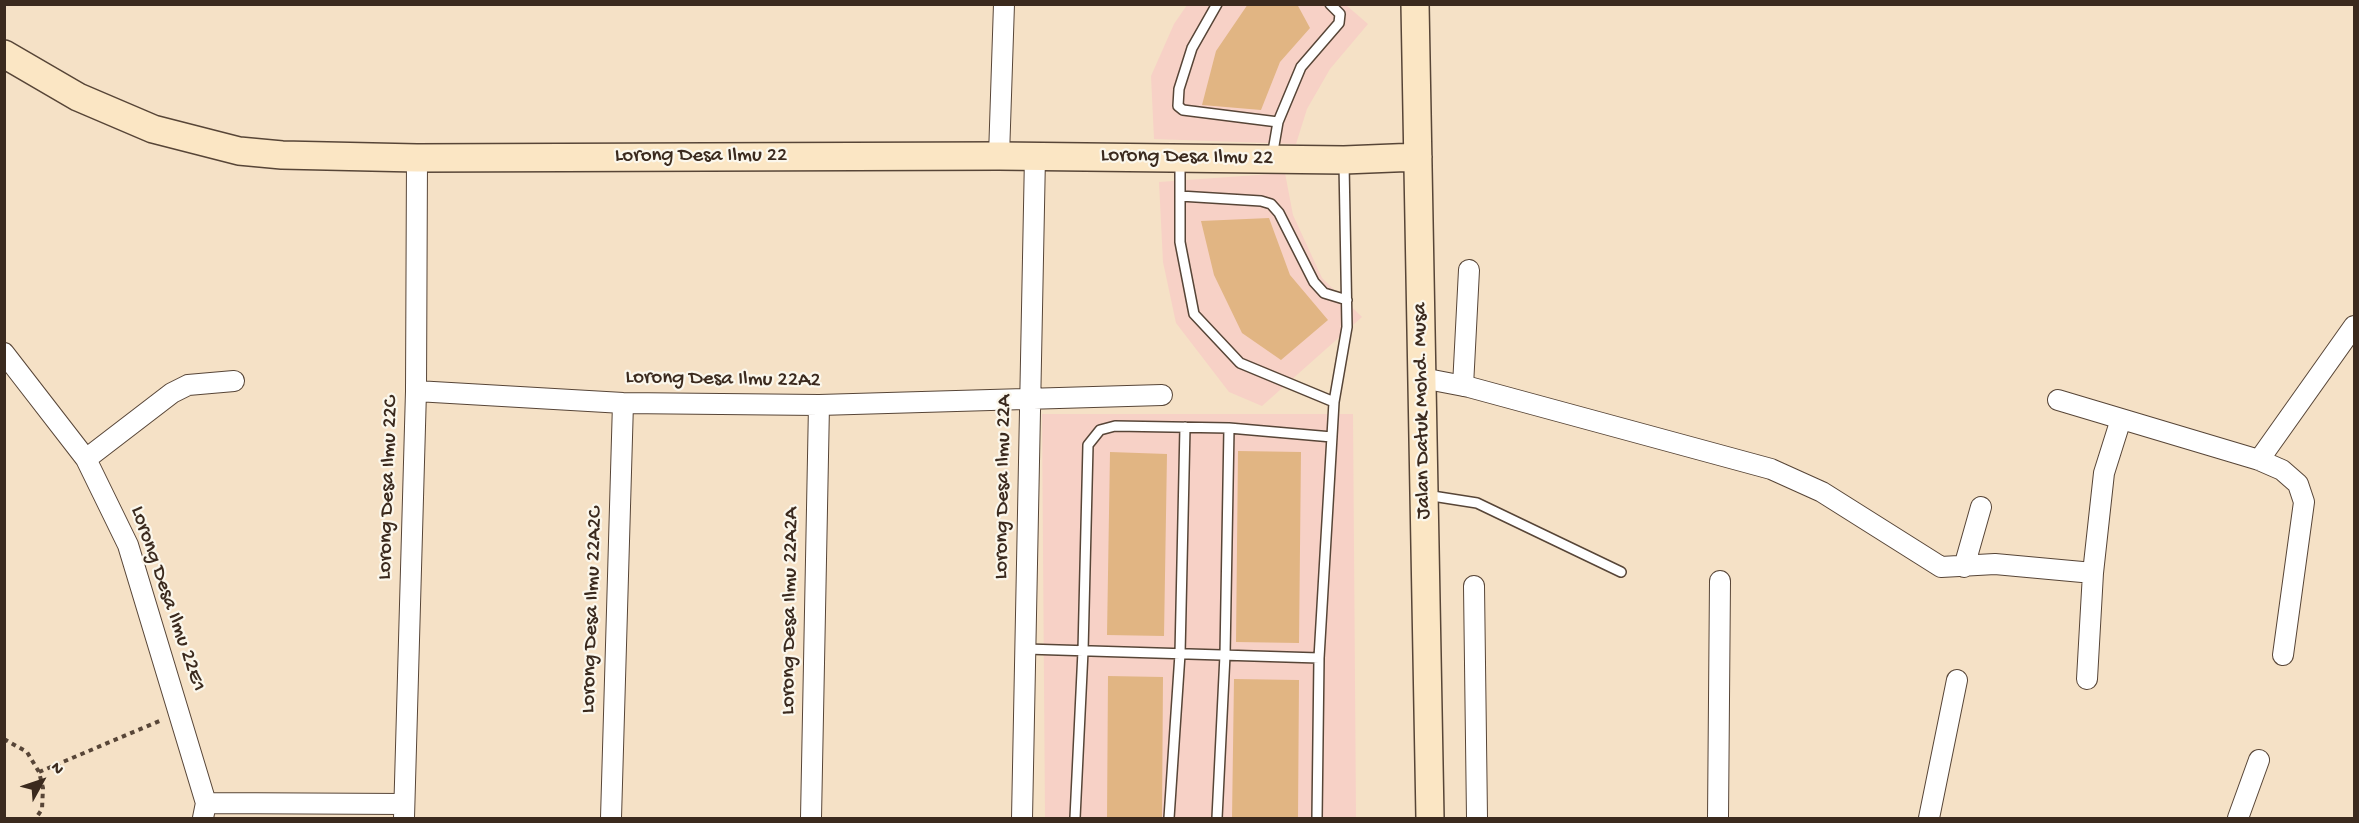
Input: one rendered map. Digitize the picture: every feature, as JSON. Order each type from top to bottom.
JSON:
[{"type":"street","points":[[999,156],[1004,4]]},
{"type":"street","name":"Jalan Datuk Mohd. Musa","points":[[1415,4],[1430,819]]},
{"type":"street","name":"Lorong Desa Ilmu 22","points":[[4,54],[47,80],[118,116],[191,140],[239,151],[282,155],[417,158],[1035,156],[1344,160],[1418,157]]},
{"type":"street","name":"Lorong Desa Ilmu 22A","points":[[1022,819],[1035,156]]},
{"type":"street","name":"Lorong Desa Ilmu 22C","points":[[404,811],[416,391],[417,158]]},
{"type":"street","points":[[1463,386],[1470,270]]},
{"type":"street","points":[[2259,460],[2355,326]]},
{"type":"street","name":"Lorong Desa Ilmu 22E1","points":[[4,353],[86,459],[128,544],[179,713],[205,811]]},
{"type":"street","points":[[1422,378],[1463,386],[1772,469],[1822,492],[1941,567],[1995,564],[2093,573]]},
{"type":"street","points":[[86,459],[172,393],[188,385],[234,381]]},
{"type":"street","name":"Lorong Desa Ilmu 22A2","points":[[416,391],[623,403],[819,405],[1029,401],[1162,395]]},
{"type":"street","points":[[2058,400],[2259,460],[2289,476],[2298,484],[2304,502],[2283,655]]},
{"type":"street","name":"Lorong Desa Ilmu 22A2C","points":[[611,819],[623,403]]},
{"type":"street","name":"Lorong Desa Ilmu 22A2A","points":[[811,819],[819,405]]},
{"type":"street","points":[[2087,679],[2093,573],[2104,473],[2121,419]]},
{"type":"street","points":[[1964,567],[1981,507]]},
{"type":"street","points":[[1718,819],[1720,581]]},
{"type":"street","points":[[1474,586],[1477,819]]},
{"type":"street","points":[[1929,819],[1957,680]]},
{"type":"street","points":[[2238,819],[2259,760]]},
{"type":"street","points":[[205,811],[404,811]]},
{"type":"lane","points":[[1217,4],[1192,48],[1179,89],[1178,106],[1183,110],[1278,122]]},
{"type":"lane","points":[[1272,159],[1278,122],[1301,67],[1339,23],[1340,14],[1330,4]]},
{"type":"lane","points":[[1180,158],[1180,242],[1194,314],[1240,363],[1334,402]]},
{"type":"lane","points":[[1317,819],[1319,658],[1334,402],[1347,327],[1344,160]]},
{"type":"lane","points":[[1180,196],[1271,204],[1279,213],[1314,282],[1324,293],[1347,300]]},
{"type":"lane","points":[[1075,819],[1083,651],[1088,445],[1100,430],[1115,426],[1229,428],[1332,437]]},
{"type":"lane","points":[[1169,819],[1180,654],[1185,427]]},
{"type":"lane","points":[[1216,819],[1225,655],[1229,428]]},
{"type":"lane","points":[[1424,495],[1477,503],[1621,572]]},
{"type":"lane","points":[[1026,650],[1319,658]]},
{"type":"path","points":[[4,628],[4,647]]},
{"type":"path","points":[[39,772],[179,713]]},
{"type":"path","points":[[4,739],[27,752],[39,772],[43,789],[42,809],[36,819]]},
{"type":"shaded area","points":[[1187,5],[1346,5],[1368,24],[1330,69],[1307,109],[1296,144],[1154,139],[1151,76],[1174,24]]},
{"type":"shaded area","points":[[1285,173],[1293,215],[1322,278],[1362,317],[1262,406],[1229,392],[1176,323],[1163,262],[1159,182]]},
{"type":"shaded area","points":[[1042,414],[1353,414],[1356,818],[1045,818]]},
{"type":"building","points":[[1248,4],[1297,4],[1310,28],[1280,62],[1261,110],[1202,105],[1216,51]]},
{"type":"building","points":[[1269,218],[1290,275],[1328,320],[1281,360],[1242,333],[1214,275],[1201,221]]},
{"type":"building","points":[[1238,451],[1301,452],[1299,643],[1236,642]]},
{"type":"building","points":[[1110,452],[1167,454],[1164,636],[1107,635]]},
{"type":"building","points":[[1108,676],[1163,677],[1162,818],[1107,818]]},
{"type":"building","points":[[1234,679],[1299,680],[1298,818],[1232,818]]}]
